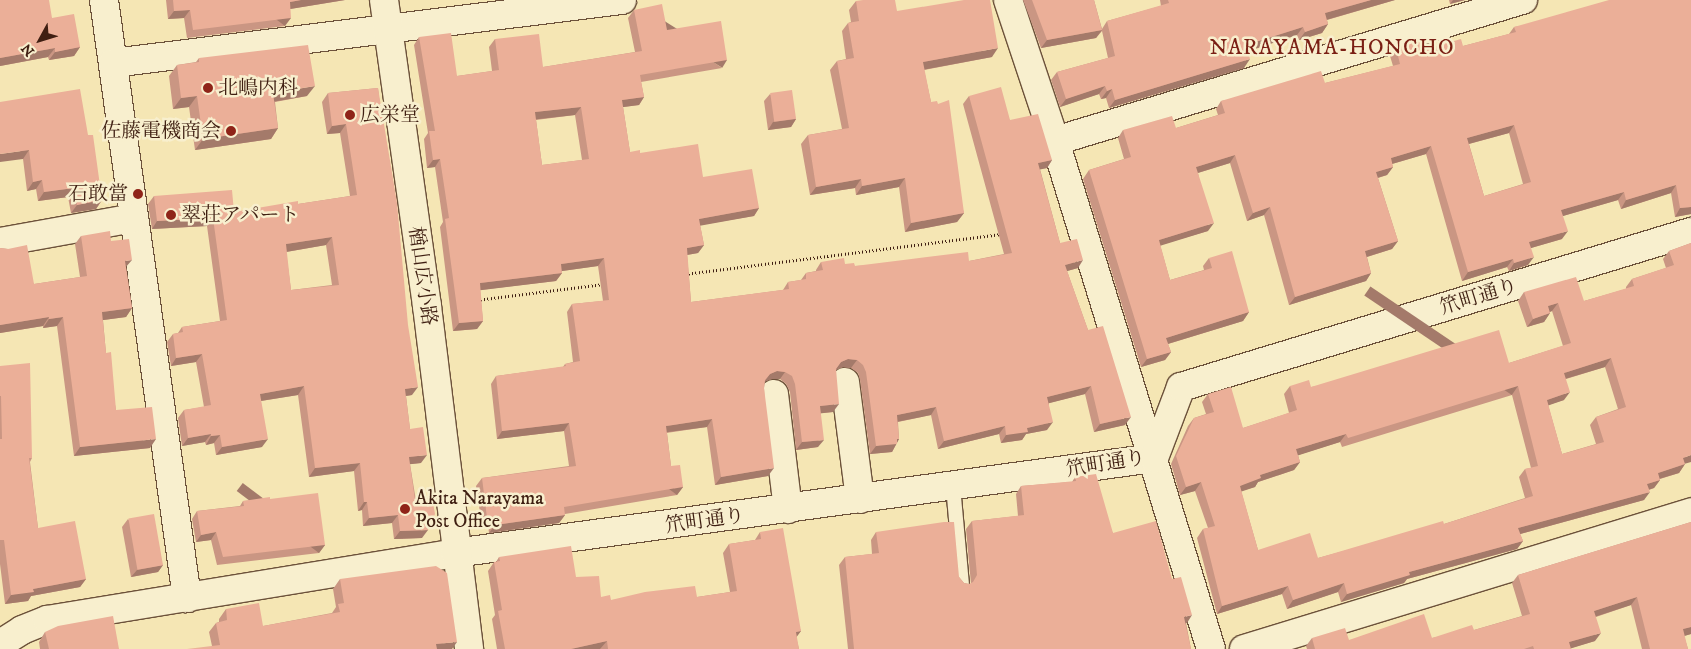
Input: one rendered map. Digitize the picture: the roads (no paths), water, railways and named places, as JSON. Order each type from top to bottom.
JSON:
[{"type":"street","points":[[104,0],[187,598]]},
{"type":"street","name":"楢山広小路","points":[[384,0],[427,306],[455,553],[469,649]]},
{"type":"street","points":[[113,63],[622,0]]},
{"type":"street","points":[[1008,0],[1055,142],[1154,458],[1211,649]]},
{"type":"street","points":[[1055,142],[1523,0]]},
{"type":"street","points":[[0,242],[134,218]]},
{"type":"street","name":"笊町通り","points":[[0,644],[22,630],[47,620],[455,553],[1154,458],[1181,387],[1691,232]]},
{"type":"street","points":[[846,382],[860,499]]},
{"type":"street","points":[[774,394],[788,509]]},
{"type":"street","points":[[1244,649],[1691,512]]},
{"type":"lane","points":[[953,486],[962,584]]},
{"type":"place","name":"北嶋内科","points":[[208,88]]},
{"type":"place","name":"広栄堂","points":[[350,115]]},
{"type":"place","name":"佐藤電機商会","points":[[231,131]]},
{"type":"place","name":"石敢當","points":[[138,194]]},
{"type":"place","name":"翠荘アパート","points":[[171,215]]},
{"type":"place","name":"Akita Narayama Post Office","points":[[405,509]]},
{"type":"district","name":"NARAYAMA-HONCHO","points":[[1332,48]]}]
